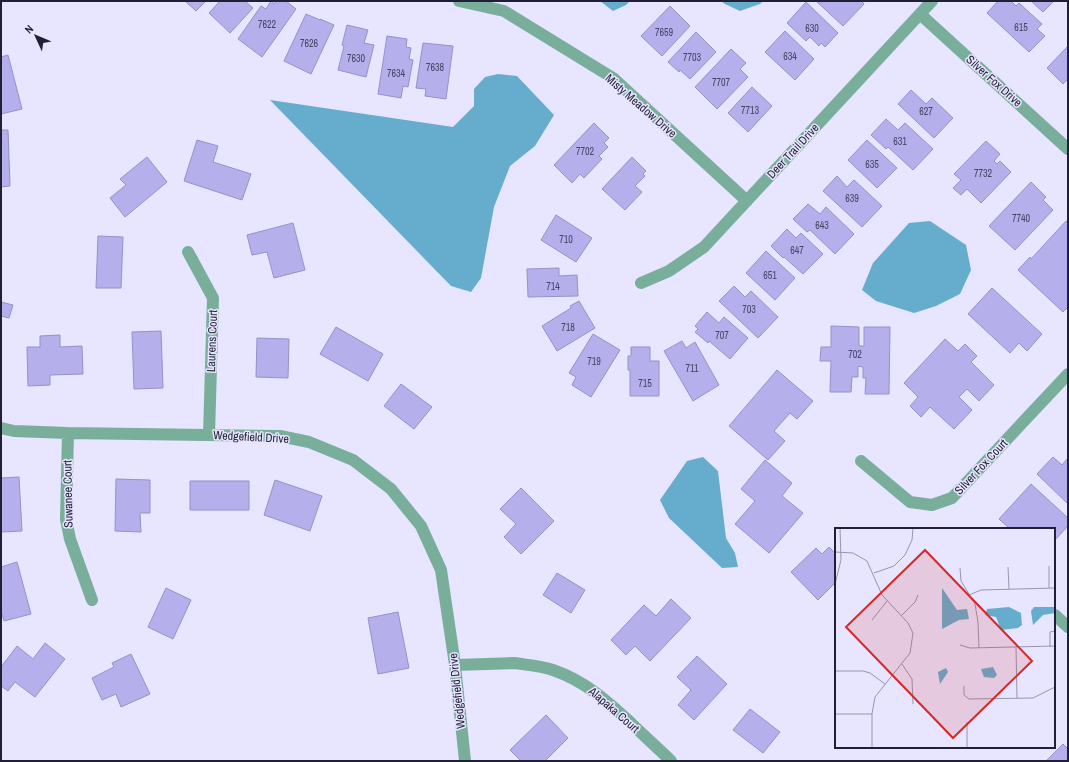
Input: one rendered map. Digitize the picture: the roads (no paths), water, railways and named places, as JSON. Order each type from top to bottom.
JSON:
[{"type":"street","name":"Misty Meadow Drive","points":[[459,1],[504,11],[613,78],[746,201]]},
{"type":"street","name":"Deer Trail Drive","points":[[640,283],[669,272],[704,247],[932,1]]},
{"type":"street","name":"Silver Fox Drive","points":[[920,14],[1068,149]]},
{"type":"street","name":"Laurens Court","points":[[188,252],[213,298],[209,435]]},
{"type":"street","name":"Silver Fox Court","points":[[861,461],[910,502],[932,506],[952,498],[1068,374]]},
{"type":"street","name":"Wedgefield Drive","points":[[1,428],[14,431],[68,433],[280,436],[309,442],[353,460],[391,489],[421,526],[441,570],[455,665],[465,761]]},
{"type":"street","name":"Suwanee Court","points":[[68,433],[66,519],[70,539],[92,600]]},
{"type":"street","points":[[1055,615],[1068,628]]},
{"type":"street","name":"Alapaka Court","points":[[455,665],[524,664],[552,670],[566,676],[587,686],[603,697],[671,761]]},
{"type":"water","points":[[600,1],[630,1],[626,5],[613,11]]},
{"type":"water","points":[[721,1],[763,1],[760,4],[740,11]]},
{"type":"water","points":[[498,74],[517,76],[554,115],[535,146],[510,166],[494,207],[481,278],[471,292],[451,286],[270,100],[453,127],[474,106],[474,89],[485,77]]},
{"type":"water","points":[[930,221],[966,245],[971,270],[960,294],[936,306],[914,313],[876,301],[862,290],[873,263],[909,223]]},
{"type":"water","points":[[703,457],[718,471],[726,538],[735,553],[738,567],[722,568],[669,518],[660,500],[687,461]]}]
